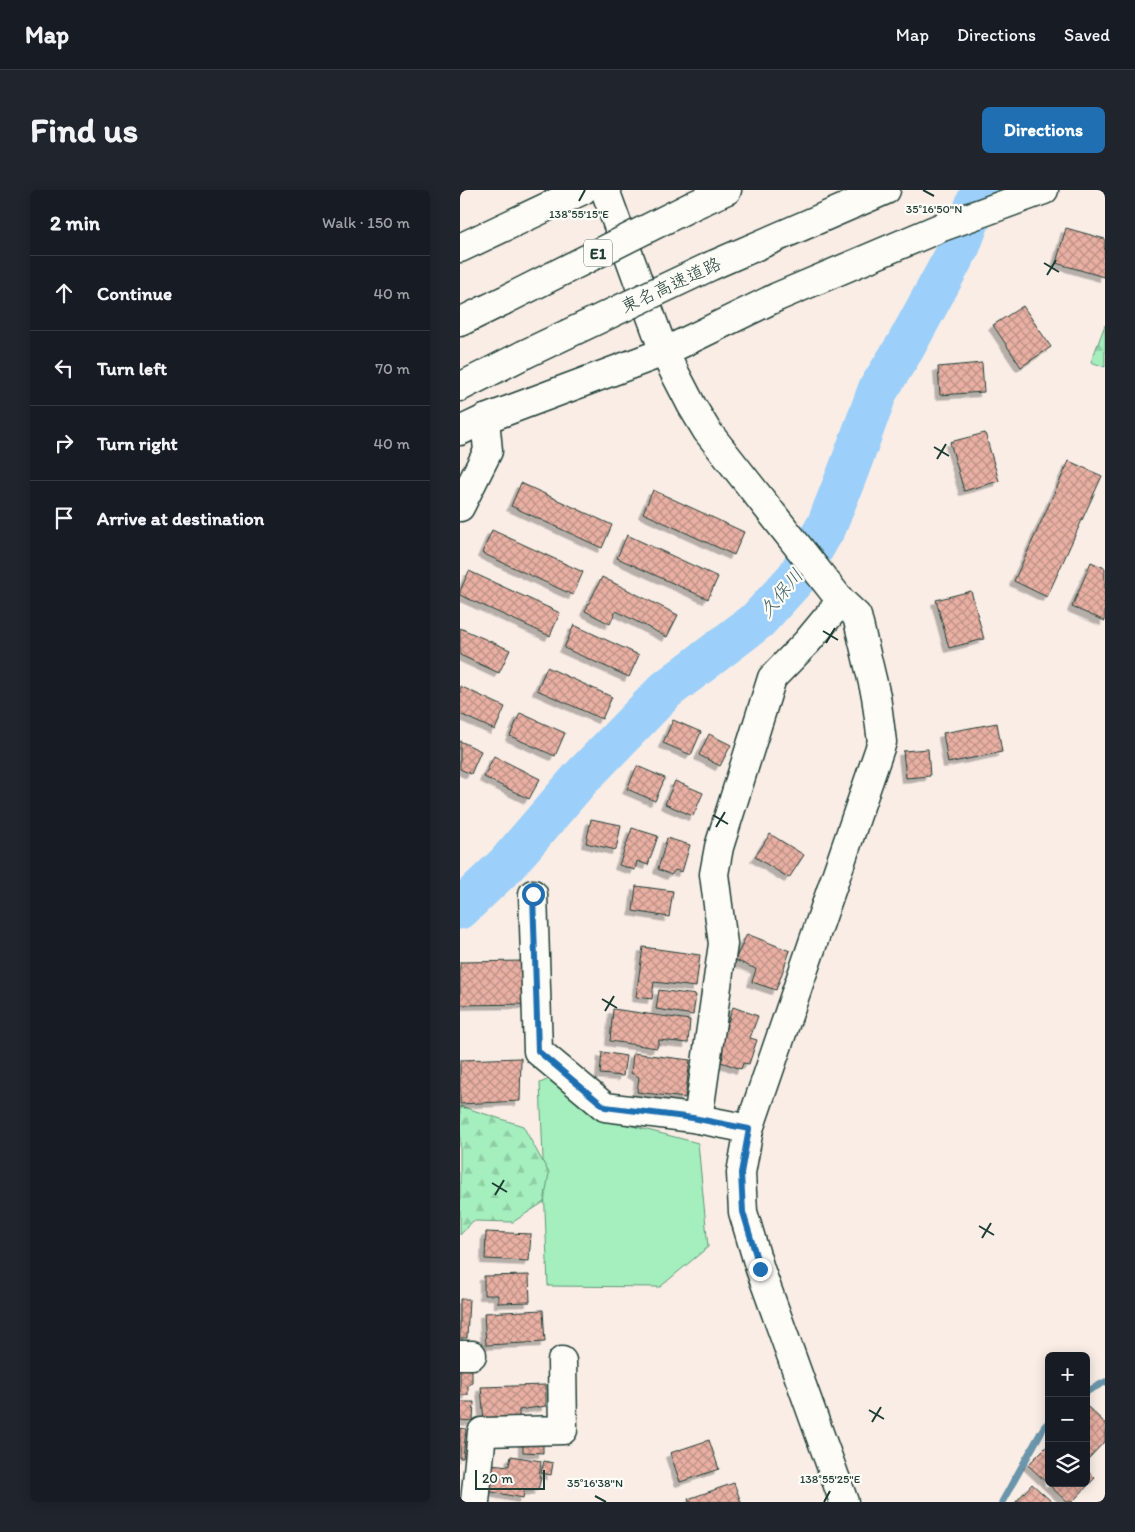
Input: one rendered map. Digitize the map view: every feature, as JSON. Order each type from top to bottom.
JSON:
[{"type":"main road","points":[[460,248],[583,190]]},
{"type":"main road","points":[[605,190],[664,352],[692,406],[707,431],[823,578],[857,616],[876,696],[882,742],[749,1129],[741,1173],[743,1212],[760,1269],[844,1502]]},
{"type":"main road","name":"E1","points":[[460,322],[727,190]]},
{"type":"main road","name":"東名高速道路","points":[[460,387],[523,354],[713,265],[886,190]]},
{"type":"main road","points":[[460,431],[664,352],[777,298],[942,227],[1044,190]]},
{"type":"main road","points":[[460,507],[488,451],[485,420]]},
{"type":"main road","points":[[698,1119],[723,944],[714,874],[719,847],[772,678],[807,642],[842,600]]},
{"type":"main road","points":[[533,894],[538,1051],[605,1107],[698,1119],[749,1129]]},
{"type":"main road","points":[[475,1502],[482,1432],[562,1430],[562,1361]]},
{"type":"green space","points":[[1105,325],[1105,367],[1091,362]]},
{"type":"green space","points":[[556,1076],[597,1117],[698,1143],[708,1247],[660,1287],[548,1286],[540,1083]]},
{"type":"green space","points":[[460,1106],[523,1126],[549,1173],[544,1202],[513,1222],[473,1221],[460,1235]]},
{"type":"building","points":[[1066,228],[1105,239],[1104,277],[1056,263]]},
{"type":"building","points":[[1023,306],[1051,347],[1021,367],[993,325]]},
{"type":"building","points":[[982,363],[984,392],[940,395],[938,367]]},
{"type":"building","points":[[985,433],[999,481],[964,491],[950,442]]},
{"type":"building","points":[[1069,461],[1102,476],[1047,597],[1014,581]]},
{"type":"building","points":[[521,483],[612,525],[602,548],[511,506]]},
{"type":"building","points":[[653,490],[744,532],[734,555],[643,513]]},
{"type":"building","points":[[492,530],[583,572],[573,595],[482,553]]},
{"type":"building","points":[[627,535],[718,577],[708,599],[617,558]]},
{"type":"building","points":[[1091,562],[1105,568],[1105,621],[1072,607]]},
{"type":"building","points":[[469,571],[560,613],[550,636],[460,595]]},
{"type":"building","points":[[602,577],[678,615],[667,637],[616,611],[610,624],[585,611]]},
{"type":"building","points":[[971,591],[984,639],[949,648],[936,600]]},
{"type":"building","points":[[574,625],[639,655],[629,677],[564,648]]},
{"type":"building","points":[[460,628],[510,650],[499,673],[460,655]]},
{"type":"building","points":[[547,667],[612,697],[602,719],[537,690]]},
{"type":"building","points":[[460,686],[505,707],[495,730],[460,714]]},
{"type":"building","points":[[520,713],[565,733],[555,756],[510,736]]},
{"type":"building","points":[[673,720],[701,732],[691,755],[663,743]]},
{"type":"building","points":[[997,723],[1002,752],[948,763],[943,733]]},
{"type":"building","points":[[709,734],[731,745],[720,766],[699,755]]},
{"type":"building","points":[[460,741],[481,751],[471,774],[460,769]]},
{"type":"building","points":[[928,749],[930,776],[906,778],[903,751]]},
{"type":"building","points":[[494,756],[540,779],[529,799],[484,777]]},
{"type":"building","points":[[637,766],[665,778],[655,801],[627,789]]},
{"type":"building","points":[[675,781],[703,793],[693,816],[665,804]]},
{"type":"building","points":[[591,819],[621,825],[616,850],[586,843]]},
{"type":"building","points":[[632,828],[658,836],[648,865],[637,861],[635,870],[619,865]]},
{"type":"building","points":[[770,834],[804,855],[789,878],[755,857]]},
{"type":"building","points":[[667,838],[690,845],[682,872],[675,870],[671,875],[658,869]]},
{"type":"building","points":[[636,886],[673,891],[669,917],[633,911]]},
{"type":"building","points":[[747,934],[790,951],[776,990],[752,982],[756,969],[735,960]]},
{"type":"building","points":[[643,947],[700,955],[696,987],[654,982],[652,999],[636,997]]},
{"type":"building","points":[[525,961],[530,1004],[460,1005],[460,962]]},
{"type":"building","points":[[659,990],[696,995],[693,1015],[656,1009]]},
{"type":"building","points":[[733,1007],[758,1016],[750,1038],[757,1040],[749,1064],[743,1063],[741,1069],[721,1062],[723,1057],[717,1055]]},
{"type":"building","points":[[613,1009],[690,1020],[688,1043],[659,1040],[657,1048],[610,1041]]},
{"type":"building","points":[[602,1052],[626,1056],[623,1076],[600,1074]]},
{"type":"building","points":[[633,1053],[690,1060],[685,1098],[637,1092],[639,1077],[631,1073]]},
{"type":"building","points":[[521,1058],[520,1101],[460,1104],[460,1060]]},
{"type":"building","points":[[486,1232],[531,1234],[529,1261],[485,1259]]},
{"type":"building","points":[[529,1275],[530,1302],[498,1303],[498,1295],[484,1295],[484,1276]]},
{"type":"building","points":[[460,1299],[469,1299],[467,1338],[460,1338]]},
{"type":"building","points":[[543,1310],[545,1342],[486,1345],[484,1313]]},
{"type":"building","points":[[460,1363],[472,1363],[472,1383],[468,1385],[468,1395],[460,1395]]},
{"type":"building","points":[[546,1385],[546,1406],[519,1410],[519,1418],[484,1421],[481,1387]]},
{"type":"building","points":[[460,1402],[474,1402],[473,1421],[460,1420]]},
{"type":"building","points":[[1090,1409],[1105,1423],[1105,1441],[1090,1457]]},
{"type":"building","points":[[460,1428],[466,1429],[463,1458],[460,1458]]},
{"type":"building","points":[[523,1437],[543,1437],[543,1453],[523,1452]]},
{"type":"building","points":[[709,1440],[719,1469],[680,1482],[670,1453]]},
{"type":"building","points":[[1045,1448],[1045,1481],[1028,1465]]},
{"type":"building","points":[[511,1456],[541,1461],[539,1477],[541,1478],[538,1490],[524,1491],[523,1498],[487,1491],[491,1464],[509,1466]]},
{"type":"building","points":[[544,1461],[553,1463],[551,1475],[541,1473]]},
{"type":"building","points":[[1090,1474],[1095,1478],[1090,1483]]},
{"type":"building","points":[[734,1483],[741,1502],[689,1502],[688,1499]]},
{"type":"building","points":[[1032,1484],[1052,1502],[1016,1502]]},
{"type":"building","points":[[1051,1487],[1086,1487],[1072,1502],[1067,1502]]},
{"type":"waterway","name":"久保川","points":[[460,909],[506,865],[580,779],[666,690],[758,620],[797,577],[827,525],[878,390],[905,347],[960,246],[981,190]]},
{"type":"waterway","points":[[1090,1390],[1105,1382]]},
{"type":"waterway","points":[[1002,1502],[1045,1426]]},
{"type":"route","points":[[533,894],[538,1051],[605,1107],[693,1118],[749,1129],[741,1173],[743,1212],[760,1269]]}]
